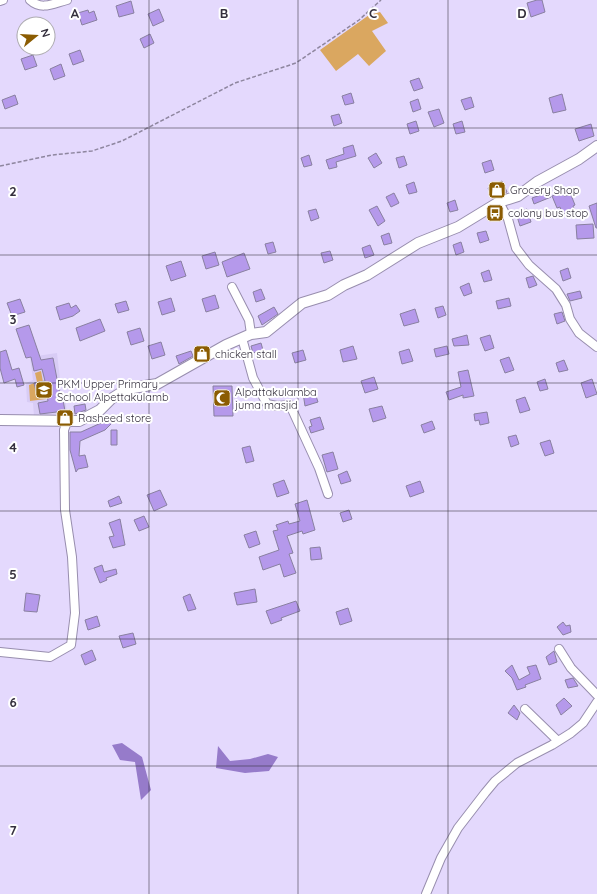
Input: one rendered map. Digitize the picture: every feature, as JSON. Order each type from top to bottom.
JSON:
[{"type":"street","points":[[30,0],[39,5],[52,6],[67,0]]},
{"type":"street","points":[[0,420],[79,421],[100,410],[111,399],[128,389],[157,384],[200,359],[246,336],[266,332],[302,303],[328,295],[344,285],[368,275],[418,243],[458,227],[499,202],[518,196],[537,182],[579,159],[597,146]]},
{"type":"street","points":[[499,202],[508,219],[516,248],[530,265],[556,289],[566,305],[570,319],[580,333],[597,347]]},
{"type":"street","points":[[232,287],[249,320],[246,336],[253,378],[267,404],[277,406],[290,404],[319,468],[328,494]]},
{"type":"street","points":[[0,652],[50,657],[71,644],[75,613],[72,557],[65,510],[64,430],[67,422]]},
{"type":"street","points":[[559,649],[571,668],[597,694]]},
{"type":"street","points":[[426,894],[441,858],[458,828],[495,781],[518,763],[558,741],[583,723],[597,702]]},
{"type":"street","points":[[525,709],[558,741]]},
{"type":"path","points":[[0,166],[52,155],[92,151],[122,141],[230,86],[296,63],[359,20],[381,0]]},
{"type":"shaded area","points":[[380,12],[388,23],[372,31],[386,51],[369,66],[358,54],[336,71],[320,50],[369,15]]},
{"type":"shaded area","name":"PKM Upper Primary School Alpettakulamb","points":[[57,353],[62,397],[65,397],[67,413],[34,416],[33,403],[27,402],[26,383],[33,380],[30,357]]},
{"type":"shaded area","points":[[41,371],[46,399],[30,401],[29,385],[37,382],[35,373]]},
{"type":"shaded area","points":[[122,743],[142,757],[151,790],[141,800],[135,762],[120,760],[112,745]]},
{"type":"shaded area","points":[[218,746],[230,761],[250,759],[268,754],[278,757],[269,771],[245,773],[216,768]]},
{"type":"building","points":[[542,0],[545,12],[531,17],[527,3]]},
{"type":"building","points":[[131,1],[134,13],[119,17],[116,6]]},
{"type":"building","points":[[159,9],[164,21],[153,26],[148,14]]},
{"type":"building","points":[[88,10],[89,13],[94,11],[97,20],[82,25],[78,13]]},
{"type":"building","points":[[150,34],[154,43],[144,48],[140,39]]},
{"type":"building","points":[[80,50],[84,61],[73,65],[69,54]]},
{"type":"building","points":[[33,56],[37,66],[25,70],[21,59]]},
{"type":"building","points":[[61,64],[65,76],[54,80],[50,69]]},
{"type":"building","points":[[419,78],[423,88],[414,91],[410,81]]},
{"type":"building","points":[[351,93],[354,103],[345,105],[342,96]]},
{"type":"building","points":[[562,94],[566,110],[553,113],[549,98]]},
{"type":"building","points":[[15,95],[18,104],[5,109],[2,100]]},
{"type":"building","points":[[471,97],[474,107],[465,110],[461,100]]},
{"type":"building","points":[[418,99],[421,109],[413,112],[410,102]]},
{"type":"building","points":[[439,109],[444,123],[434,127],[428,112]]},
{"type":"building","points":[[339,114],[342,123],[334,126],[331,116]]},
{"type":"building","points":[[416,121],[419,131],[410,134],[407,124]]},
{"type":"building","points":[[462,121],[465,132],[456,134],[453,124]]},
{"type":"building","points":[[591,124],[594,136],[579,141],[575,129]]},
{"type":"building","points":[[353,145],[356,156],[336,162],[337,167],[329,169],[326,160],[344,154],[343,148]]},
{"type":"building","points":[[376,153],[382,163],[374,168],[368,158]]},
{"type":"building","points":[[309,155],[312,165],[304,167],[301,158]]},
{"type":"building","points":[[404,156],[407,165],[399,168],[396,158]]},
{"type":"building","points":[[491,160],[494,170],[485,173],[482,163]]},
{"type":"building","name":"Grocery Shop","points":[[502,181],[507,192],[493,198],[488,188]]},
{"type":"building","points":[[414,182],[417,192],[409,194],[406,185]]},
{"type":"building","points":[[549,192],[551,197],[534,204],[532,198]]},
{"type":"building","points":[[562,192],[564,196],[571,195],[575,205],[573,206],[575,211],[562,214],[560,207],[557,208],[552,196]]},
{"type":"building","points":[[394,193],[399,203],[391,207],[386,197]]},
{"type":"building","points":[[455,200],[458,210],[450,212],[447,203]]},
{"type":"building","points":[[597,203],[597,228],[596,228],[589,206]]},
{"type":"building","points":[[377,206],[385,221],[378,226],[369,210]]},
{"type":"building","points":[[316,209],[319,218],[311,221],[308,211]]},
{"type":"building","points":[[527,209],[531,222],[520,226],[516,213]]},
{"type":"building","points":[[593,224],[594,238],[577,239],[576,225]]},
{"type":"building","points":[[486,231],[489,240],[480,243],[477,233]]},
{"type":"building","points":[[389,233],[392,243],[384,245],[381,236]]},
{"type":"building","points":[[273,242],[276,252],[268,254],[265,244]]},
{"type":"building","points":[[461,242],[464,252],[456,255],[453,245]]},
{"type":"building","points":[[370,245],[374,255],[365,258],[362,248]]},
{"type":"building","points":[[330,251],[333,260],[324,263],[321,253]]},
{"type":"building","points":[[215,252],[219,265],[206,269],[202,256]]},
{"type":"building","points":[[244,253],[250,269],[227,277],[222,262]]},
{"type":"building","points":[[181,261],[186,276],[171,281],[166,266]]},
{"type":"building","points":[[568,268],[571,278],[563,281],[560,271]]},
{"type":"building","points":[[489,270],[492,280],[484,282],[481,273]]},
{"type":"building","points":[[533,276],[537,285],[529,288],[526,278]]},
{"type":"building","points":[[469,283],[472,293],[464,296],[460,287]]},
{"type":"building","points":[[261,289],[265,299],[256,302],[253,292]]},
{"type":"building","points":[[580,291],[582,298],[570,301],[567,294]]},
{"type":"building","points":[[215,295],[219,308],[206,312],[202,299]]},
{"type":"building","points":[[171,298],[175,311],[162,315],[158,302]]},
{"type":"building","points":[[509,298],[511,306],[498,309],[496,301]]},
{"type":"building","points":[[20,299],[25,312],[12,316],[7,303]]},
{"type":"building","points":[[126,301],[129,310],[118,313],[115,304]]},
{"type":"building","points":[[69,303],[71,308],[76,305],[80,311],[73,316],[60,320],[56,307]]},
{"type":"building","points":[[443,306],[446,315],[438,318],[435,308]]},
{"type":"building","points":[[274,307],[278,314],[262,325],[258,316]]},
{"type":"building","points":[[415,309],[419,322],[404,326],[400,314]]},
{"type":"building","points":[[562,312],[565,321],[557,324],[554,314]]},
{"type":"building","points":[[100,319],[105,331],[80,341],[76,328]]},
{"type":"building","points":[[29,325],[41,360],[53,358],[61,400],[63,400],[65,411],[40,414],[38,403],[48,401],[46,389],[36,391],[34,383],[45,381],[42,369],[34,371],[31,357],[26,358],[16,329]]},
{"type":"building","points":[[140,328],[144,341],[131,345],[127,332]]},
{"type":"building","points":[[467,335],[469,345],[454,346],[452,339]]},
{"type":"building","points":[[490,335],[494,348],[485,351],[480,338]]},
{"type":"building","points":[[161,342],[165,355],[152,359],[148,346]]},
{"type":"building","points":[[261,343],[263,350],[253,353],[251,346]]},
{"type":"building","points":[[353,346],[357,359],[343,362],[340,350]]},
{"type":"building","points":[[447,346],[449,354],[436,357],[434,349]]},
{"type":"building","points":[[409,349],[413,361],[402,364],[399,352]]},
{"type":"building","points":[[6,350],[12,370],[19,368],[24,385],[17,387],[15,379],[4,383],[0,368],[0,352]]},
{"type":"building","points":[[303,350],[306,360],[295,363],[292,353]]},
{"type":"building","points":[[191,351],[193,356],[179,364],[176,356]]},
{"type":"building","points":[[509,357],[514,370],[505,373],[500,360]]},
{"type":"building","points":[[564,360],[568,370],[559,372],[556,363]]},
{"type":"building","points":[[468,370],[474,396],[463,398],[463,395],[449,400],[446,392],[461,387],[458,372]]},
{"type":"building","points":[[374,377],[378,389],[365,393],[361,381]]},
{"type":"building","points":[[545,379],[548,389],[540,391],[537,382]]},
{"type":"building","points":[[592,379],[597,394],[586,398],[581,383]]},
{"type":"building","points":[[213,386],[232,386],[233,416],[214,416]]},
{"type":"building","points":[[314,390],[318,402],[305,406],[303,393]]},
{"type":"building","points":[[525,397],[530,410],[520,413],[516,400]]},
{"type":"building","points":[[85,404],[86,410],[75,414],[74,406]]},
{"type":"building","points":[[382,406],[386,418],[373,422],[369,409]]},
{"type":"building","points":[[487,412],[489,423],[480,425],[479,420],[475,421],[474,414]]},
{"type":"building","points":[[121,414],[105,430],[80,441],[79,456],[85,455],[88,467],[78,469],[76,472],[70,450],[70,432],[81,432]]},
{"type":"building","points":[[320,417],[324,429],[311,433],[309,427],[312,426],[310,420]]},
{"type":"building","points":[[432,421],[435,429],[424,433],[421,425]]},
{"type":"building","points":[[111,430],[117,430],[117,445],[111,445]]},
{"type":"building","points":[[516,435],[519,444],[511,447],[508,437]]},
{"type":"building","points":[[550,440],[554,453],[545,456],[540,443]]},
{"type":"building","points":[[250,446],[254,461],[246,463],[242,448]]},
{"type":"building","points":[[333,452],[338,469],[327,472],[322,455]]},
{"type":"building","points":[[347,471],[351,481],[341,484],[338,475]]},
{"type":"building","points":[[284,480],[289,493],[277,497],[273,484]]},
{"type":"building","points":[[420,481],[424,492],[410,497],[406,486]]},
{"type":"building","points":[[160,490],[167,505],[154,511],[147,495]]},
{"type":"building","points":[[119,496],[122,503],[110,507],[108,501]]},
{"type":"building","points":[[307,500],[315,530],[303,534],[302,531],[287,536],[293,553],[289,554],[296,573],[284,577],[280,564],[263,570],[259,557],[279,550],[273,531],[278,530],[276,525],[288,521],[289,524],[300,521],[295,504]]},
{"type":"building","points":[[349,510],[352,519],[343,522],[340,513]]},
{"type":"building","points":[[144,516],[149,527],[139,531],[134,520]]},
{"type":"building","points":[[120,519],[125,545],[113,548],[109,537],[114,536],[109,523]]},
{"type":"building","points":[[256,531],[260,544],[249,548],[244,535]]},
{"type":"building","points":[[320,547],[322,559],[311,560],[310,548]]},
{"type":"building","points":[[102,565],[104,572],[116,569],[117,574],[106,578],[107,580],[100,583],[94,568]]},
{"type":"building","points":[[255,589],[257,602],[237,605],[234,593]]},
{"type":"building","points":[[26,593],[40,595],[37,612],[24,611]]},
{"type":"building","points":[[190,594],[196,609],[188,611],[183,597]]},
{"type":"building","points":[[296,601],[300,611],[281,618],[282,620],[271,624],[266,611]]},
{"type":"building","points":[[348,608],[352,621],[340,625],[336,612]]},
{"type":"building","points":[[97,616],[100,626],[88,630],[85,620]]},
{"type":"building","points":[[563,622],[566,626],[570,625],[571,632],[563,635],[557,627]]},
{"type":"building","points":[[133,633],[136,644],[123,648],[119,636]]},
{"type":"building","points":[[92,650],[96,660],[85,665],[81,655]]},
{"type":"building","points":[[554,651],[557,662],[549,665],[546,657]]},
{"type":"building","points":[[512,665],[519,680],[530,674],[527,667],[536,665],[541,679],[525,685],[526,687],[517,690],[512,678],[505,671]]},
{"type":"building","points":[[573,678],[578,686],[568,688],[565,680]]},
{"type":"building","points":[[564,698],[572,706],[561,715],[556,705]]},
{"type":"building","points":[[514,705],[520,713],[517,720],[508,713]]},
{"type":"place","name":"Grocery Shop","points":[[497,190]]},
{"type":"place","name":"colony bus stop","points":[[495,213]]},
{"type":"place","name":"chicken stall","points":[[202,354]]},
{"type":"place","name":"PKM Upper Primary School Alpettakulamb","points":[[44,390]]},
{"type":"place","name":"Alpattakulamba juma masjid","points":[[222,398]]},
{"type":"place","name":"Rasheed store","points":[[65,418]]}]
